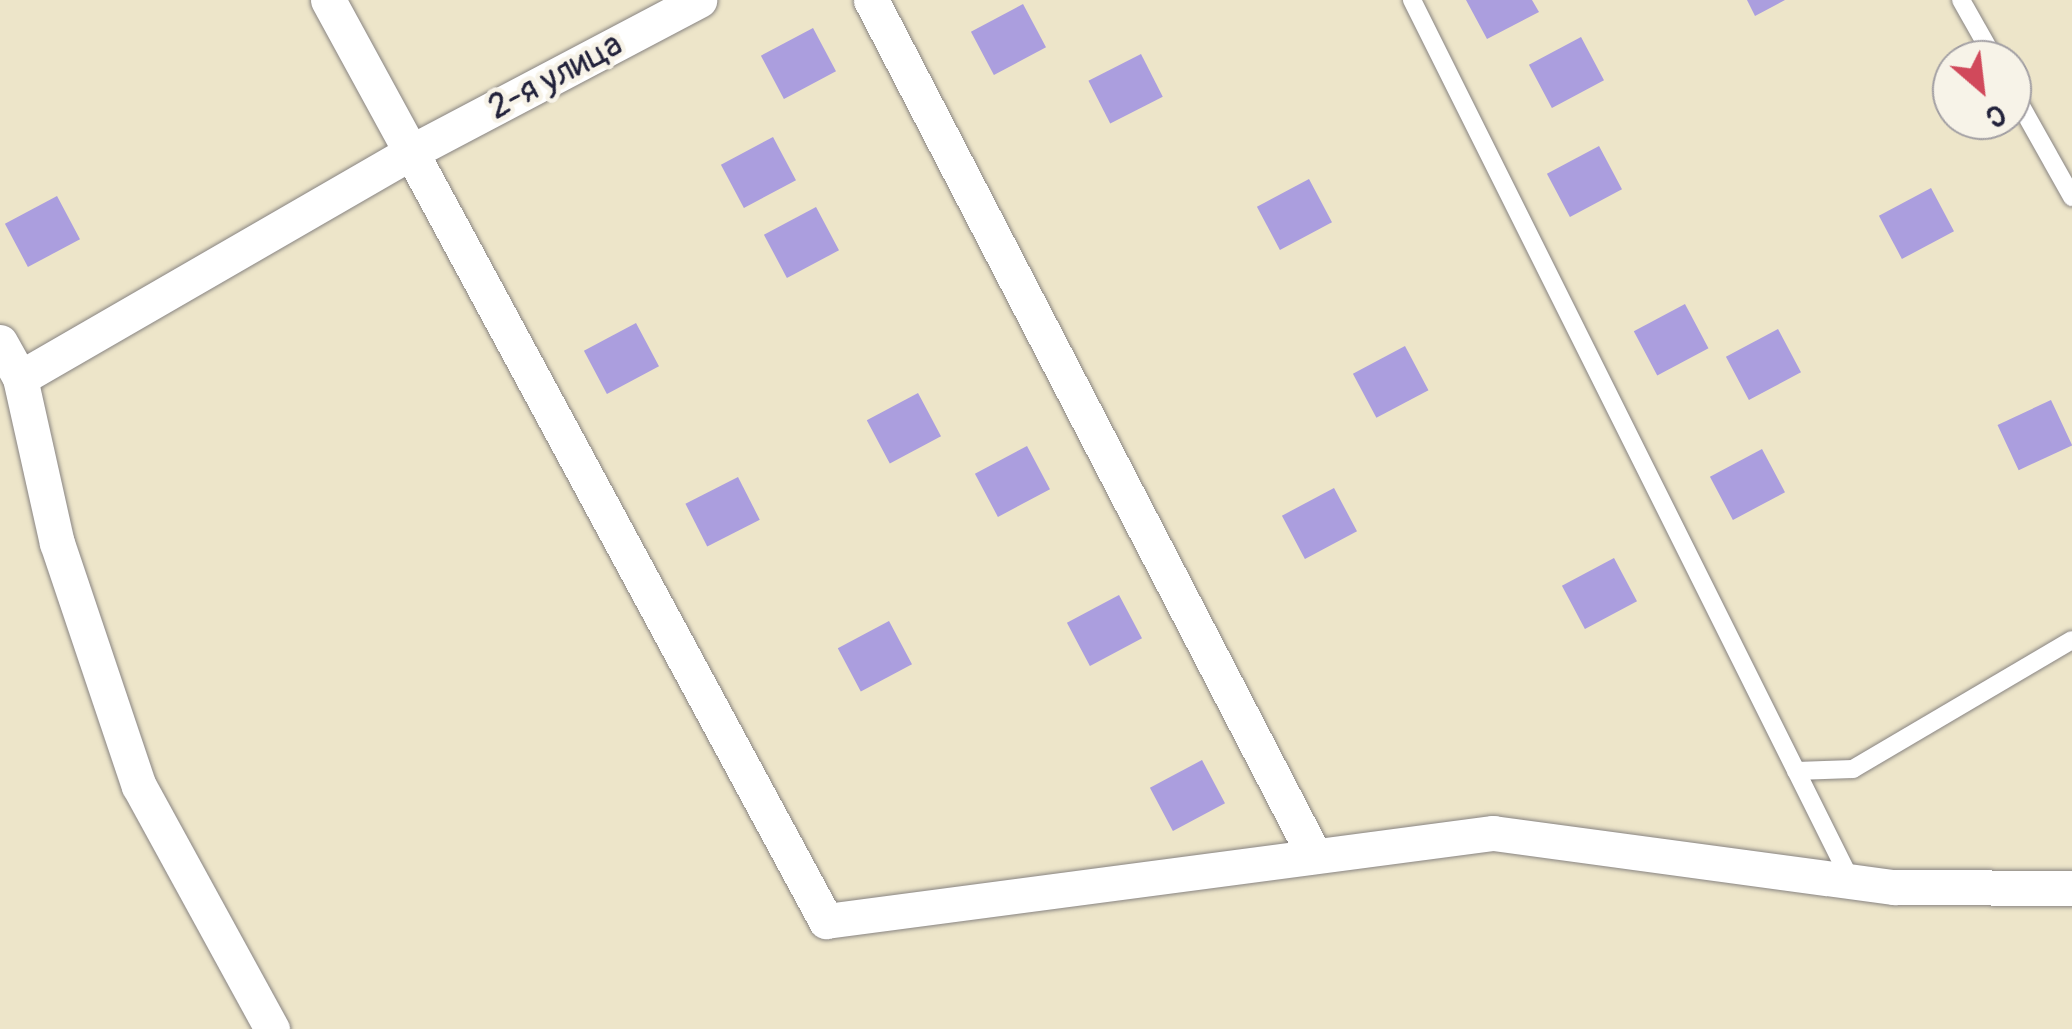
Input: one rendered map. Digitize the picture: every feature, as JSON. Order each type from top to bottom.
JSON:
[{"type":"street","points":[[328,0],[826,921],[1493,833],[1851,881],[2072,888]]},
{"type":"street","name":"2-я улица","points":[[20,378],[411,152],[699,0]]},
{"type":"street","points":[[871,0],[1314,855]]},
{"type":"street","points":[[0,342],[20,378],[57,543],[139,786],[272,1029]]},
{"type":"lane","points":[[1412,0],[1851,881]]},
{"type":"lane","points":[[1961,0],[1984,40]]},
{"type":"lane","points":[[2032,126],[2072,197]]},
{"type":"lane","points":[[1796,771],[1854,768],[2072,640]]},
{"type":"building","points":[[1466,0],[1532,0],[1539,12],[1487,39]]},
{"type":"building","points":[[1747,0],[1785,0],[1755,16]]},
{"type":"building","points":[[1023,4],[1046,47],[994,75],[971,32]]},
{"type":"building","points":[[813,28],[836,71],[784,99],[761,56]]},
{"type":"building","points":[[1581,37],[1604,80],[1552,108],[1529,65]]},
{"type":"building","points":[[1141,54],[1163,97],[1110,124],[1088,81]]},
{"type":"building","points":[[773,137],[796,180],[744,208],[721,165]]},
{"type":"building","points":[[1599,146],[1622,189],[1570,217],[1547,174]]},
{"type":"building","points":[[1309,179],[1332,222],[1280,250],[1257,207]]},
{"type":"building","points":[[1931,188],[1954,231],[1902,259],[1879,216]]},
{"type":"building","points":[[57,196],[80,239],[28,267],[5,224]]},
{"type":"building","points":[[816,207],[839,250],[787,278],[764,235]]},
{"type":"building","points":[[1685,304],[1708,348],[1657,375],[1634,331]]},
{"type":"building","points":[[636,323],[659,366],[607,394],[584,351]]},
{"type":"building","points":[[1778,329],[1801,372],[1749,400],[1726,357]]},
{"type":"building","points":[[1405,346],[1428,390],[1376,418],[1353,374]]},
{"type":"building","points":[[918,393],[941,436],[890,463],[867,420]]},
{"type":"building","points":[[2051,400],[2072,445],[2019,470],[1998,425]]},
{"type":"building","points":[[1027,446],[1050,489],[998,517],[975,474]]},
{"type":"building","points":[[1762,449],[1785,492],[1733,520],[1710,477]]},
{"type":"building","points":[[738,477],[760,520],[707,547],[685,504]]},
{"type":"building","points":[[1334,488],[1357,531],[1305,559],[1282,516]]},
{"type":"building","points":[[1614,558],[1637,601],[1585,629],[1562,586]]},
{"type":"building","points":[[1119,595],[1142,638],[1090,666],[1067,623]]},
{"type":"building","points":[[889,621],[912,664],[861,691],[838,648]]},
{"type":"building","points":[[1202,760],[1225,803],[1173,831],[1150,788]]}]
